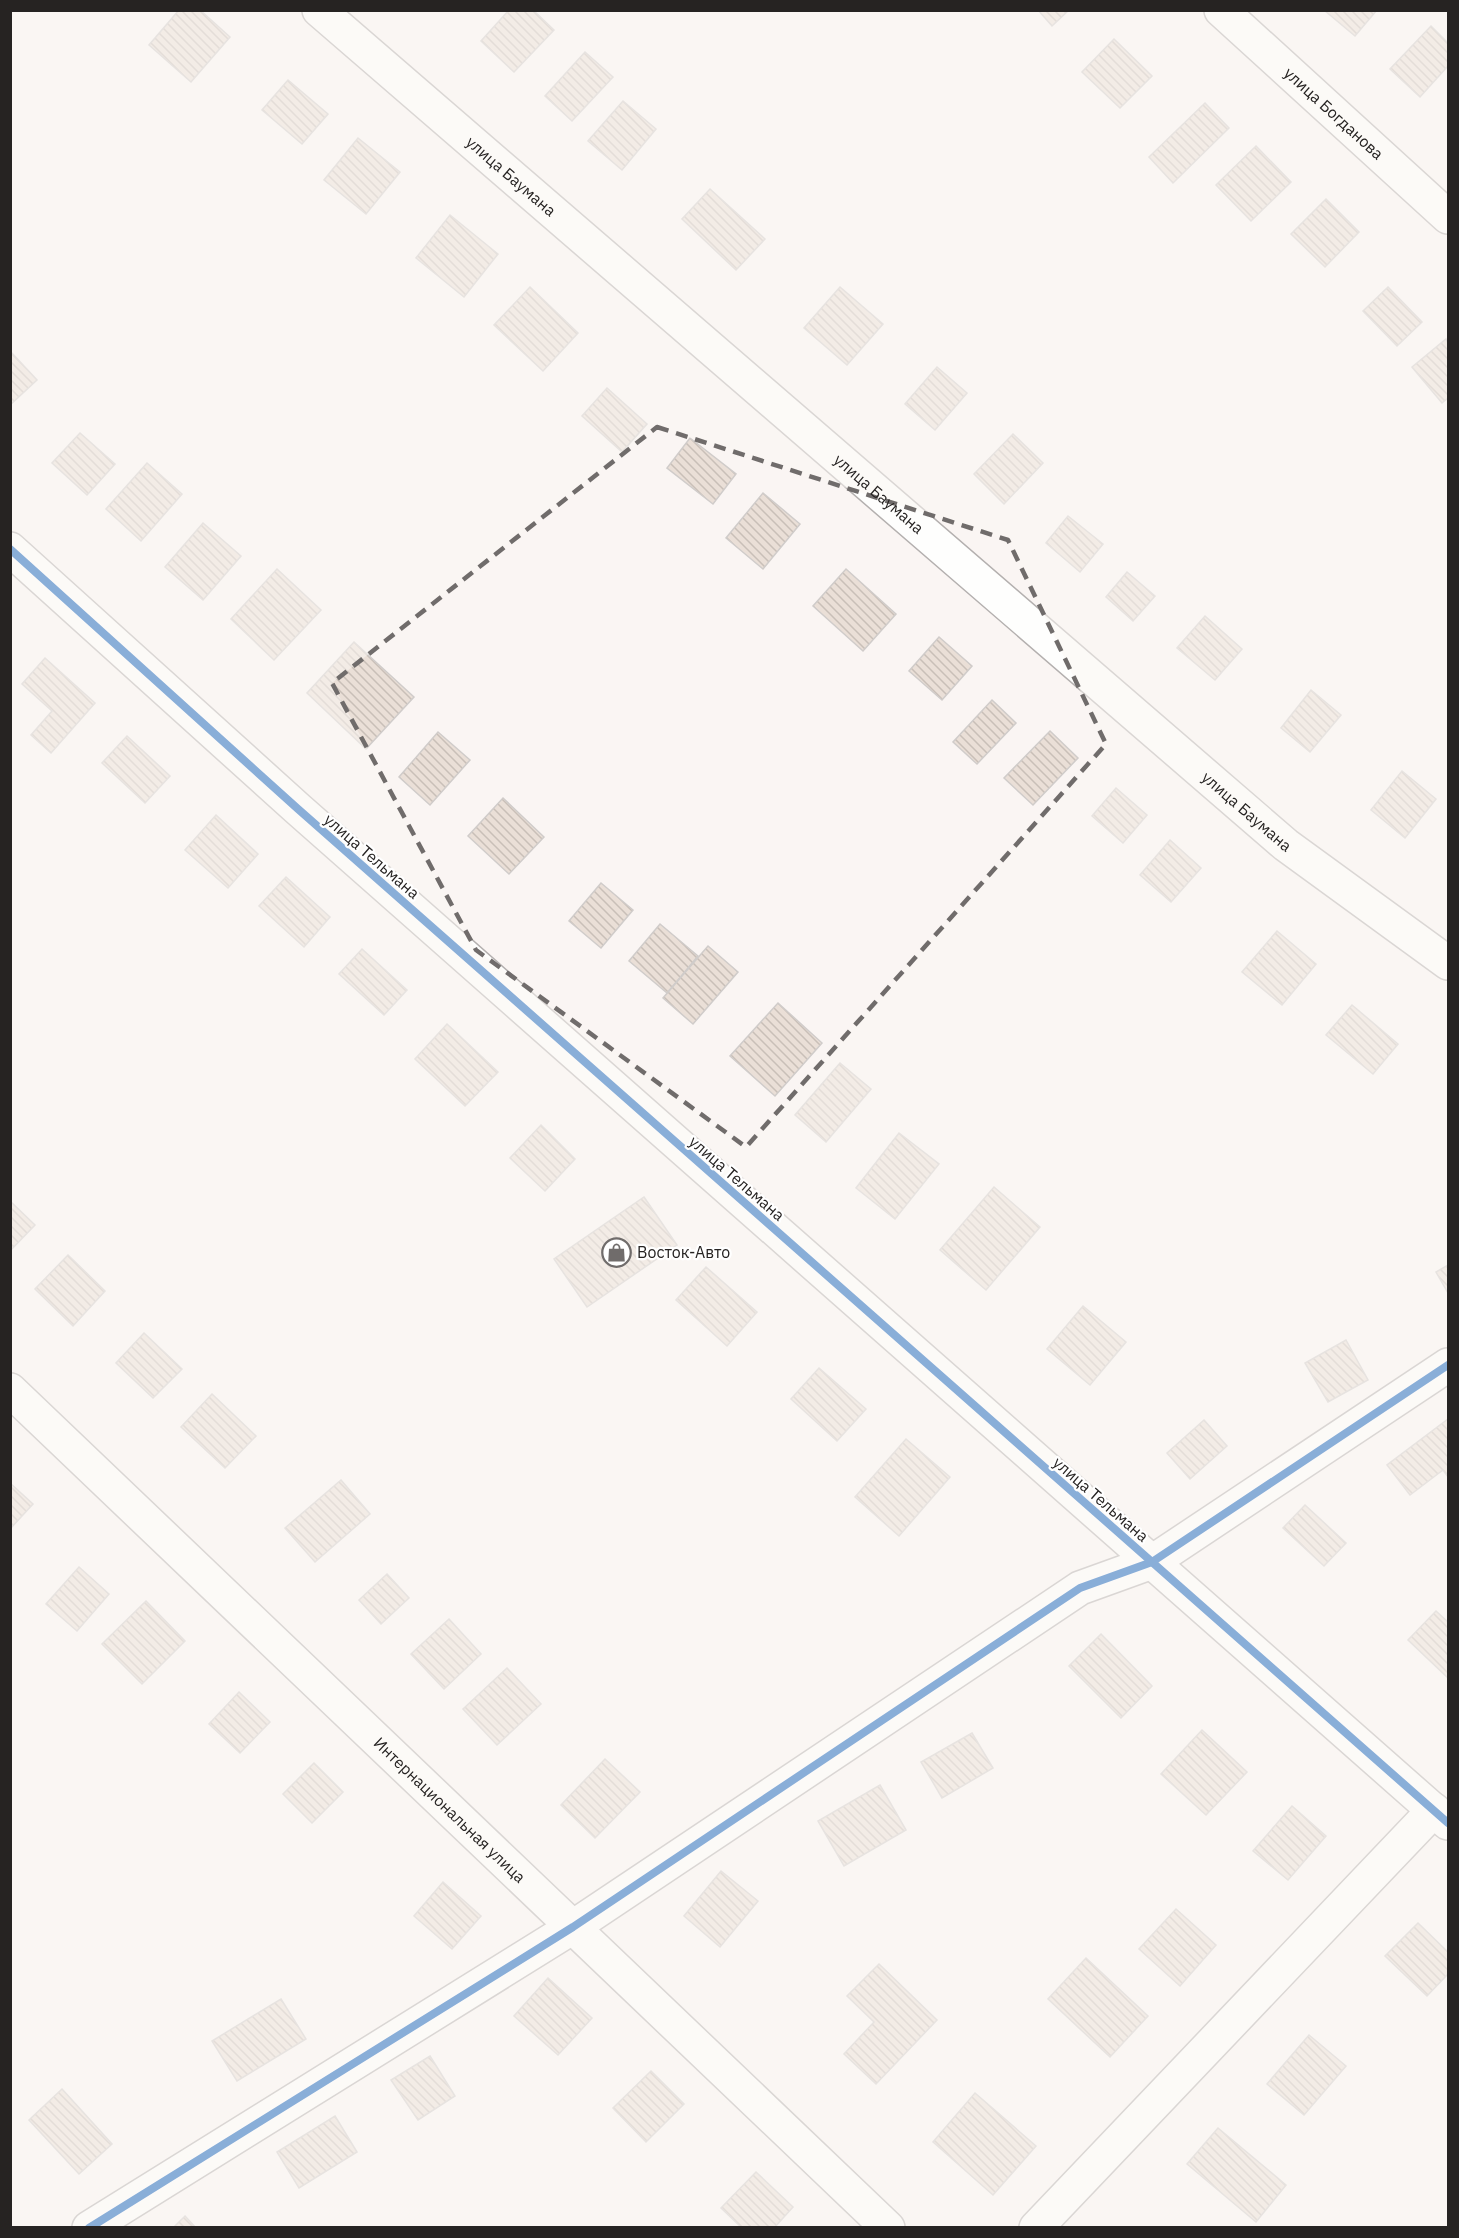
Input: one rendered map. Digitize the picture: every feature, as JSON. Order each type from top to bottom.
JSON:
[{"type":"street","name":"улица Баумана","points":[[319,10],[1286,845],[1449,963]]},
{"type":"street","name":"улица Богданова","points":[[1221,10],[1449,217]]},
{"type":"street","name":"улица Тельмана","points":[[10,549],[298,809],[1441,1817]]},
{"type":"street","points":[[89,2228],[573,1927],[1080,1588],[1152,1562],[1449,1365]]},
{"type":"street","name":"Интернациональная улица","points":[[10,1390],[888,2228]]},
{"type":"street","points":[[1036,2228],[1441,1817]]},
{"type":"highlighted area","points":[[657,427],[1008,540],[1106,744],[746,1147],[476,950],[332,683]]},
{"type":"building","points":[[179,10],[200,10],[230,37],[191,82],[149,45]]},
{"type":"building","points":[[509,10],[533,10],[554,30],[514,72],[481,41]]},
{"type":"building","points":[[1038,10],[1069,10],[1052,26]]},
{"type":"building","points":[[1324,10],[1377,10],[1355,36]]},
{"type":"building","points":[[1431,26],[1448,43],[1448,66],[1420,97],[1390,69]]},
{"type":"building","points":[[1114,39],[1152,76],[1120,108],[1082,72]]},
{"type":"building","points":[[585,52],[613,77],[572,121],[545,96]]},
{"type":"building","points":[[288,80],[328,114],[302,144],[262,110]]},
{"type":"building","points":[[623,101],[656,129],[622,170],[588,141]]},
{"type":"building","points":[[1205,103],[1229,128],[1173,183],[1149,157]]},
{"type":"building","points":[[358,138],[400,172],[366,214],[324,180]]},
{"type":"building","points":[[1256,146],[1291,182],[1251,221],[1216,185]]},
{"type":"building","points":[[710,189],[765,239],[736,270],[682,219]]},
{"type":"building","points":[[1326,199],[1359,232],[1325,267],[1291,234]]},
{"type":"building","points":[[450,215],[498,254],[464,297],[416,258]]},
{"type":"building","points":[[530,287],[578,333],[543,371],[494,325]]},
{"type":"building","points":[[840,287],[883,324],[847,365],[804,328]]},
{"type":"building","points":[[1388,287],[1422,322],[1397,346],[1363,311]]},
{"type":"building","points":[[1446,339],[1448,343],[1448,398],[1442,403],[1412,367]]},
{"type":"building","points":[[10,351],[37,380],[10,405]]},
{"type":"building","points":[[937,367],[967,393],[935,430],[905,404]]},
{"type":"building","points":[[607,388],[647,424],[622,452],[582,416]]},
{"type":"building","points":[[80,433],[115,464],[87,495],[52,463]]},
{"type":"building","points":[[1013,434],[1043,463],[1004,504],[974,474]]},
{"type":"building","points":[[690,438],[736,474],[713,504],[667,468]]},
{"type":"building","points":[[147,463],[182,494],[141,541],[106,509]]},
{"type":"building","points":[[763,493],[800,524],[763,569],[726,538]]},
{"type":"building","points":[[1068,516],[1103,544],[1080,572],[1046,543]]},
{"type":"building","points":[[203,523],[241,556],[203,600],[165,567]]},
{"type":"building","points":[[277,569],[321,610],[274,660],[231,619]]},
{"type":"building","points":[[846,569],[896,614],[863,651],[813,606]]},
{"type":"building","points":[[1127,572],[1155,596],[1133,621],[1106,597]]},
{"type":"building","points":[[1205,616],[1242,649],[1215,680],[1177,648]]},
{"type":"building","points":[[939,637],[972,666],[942,700],[909,671]]},
{"type":"building","points":[[354,642],[414,697],[366,749],[307,693]]},
{"type":"building","points":[[45,658],[95,703],[51,753],[31,735],[52,711],[22,684]]},
{"type":"building","points":[[1311,690],[1341,715],[1310,752],[1281,728]]},
{"type":"building","points":[[992,700],[1016,723],[977,764],[953,742]]},
{"type":"building","points":[[1050,731],[1078,758],[1033,805],[1004,778]]},
{"type":"building","points":[[438,732],[470,760],[430,805],[399,777]]},
{"type":"building","points":[[127,736],[170,776],[145,803],[102,763]]},
{"type":"building","points":[[1402,771],[1436,799],[1405,838],[1371,810]]},
{"type":"building","points":[[1116,788],[1147,815],[1123,843],[1092,816]]},
{"type":"building","points":[[503,798],[544,837],[509,874],[468,836]]},
{"type":"building","points":[[216,815],[258,854],[228,888],[185,850]]},
{"type":"building","points":[[1170,840],[1201,868],[1171,902],[1140,875]]},
{"type":"building","points":[[286,877],[330,917],[304,947],[259,906]]},
{"type":"building","points":[[601,883],[633,910],[601,948],[569,921]]},
{"type":"building","points":[[660,924],[698,956],[667,993],[629,961]]},
{"type":"building","points":[[1277,931],[1316,964],[1282,1005],[1242,972]]},
{"type":"building","points":[[708,946],[738,972],[693,1024],[663,998]]},
{"type":"building","points":[[362,949],[407,990],[384,1015],[339,974]]},
{"type":"building","points":[[778,1003],[822,1043],[775,1096],[730,1056]]},
{"type":"building","points":[[1352,1005],[1398,1044],[1373,1074],[1326,1035]]},
{"type":"building","points":[[447,1024],[498,1072],[465,1106],[415,1059]]},
{"type":"building","points":[[840,1063],[871,1089],[826,1142],[795,1115]]},
{"type":"building","points":[[541,1125],[575,1159],[545,1191],[510,1158]]},
{"type":"building","points":[[899,1133],[939,1164],[895,1219],[856,1188]]},
{"type":"building","points":[[994,1187],[1040,1227],[986,1290],[940,1250]]},
{"type":"building","name":"Восток-Авто","points":[[644,1197],[677,1245],[587,1307],[554,1259]]},
{"type":"building","points":[[10,1201],[35,1225],[10,1251]]},
{"type":"building","points":[[68,1255],[105,1291],[73,1326],[35,1289]]},
{"type":"building","points":[[1448,1265],[1448,1293],[1436,1272]]},
{"type":"building","points":[[706,1267],[757,1312],[727,1346],[676,1300]]},
{"type":"building","points":[[1083,1306],[1126,1342],[1090,1385],[1047,1349]]},
{"type":"building","points":[[144,1333],[182,1369],[153,1398],[116,1363]]},
{"type":"building","points":[[1346,1340],[1368,1380],[1328,1402],[1305,1363]]},
{"type":"building","points":[[819,1368],[866,1409],[837,1441],[791,1399]]},
{"type":"building","points":[[212,1394],[256,1436],[225,1468],[181,1427]]},
{"type":"building","points":[[1448,1419],[1448,1477],[1443,1470],[1410,1495],[1387,1465]]},
{"type":"building","points":[[1204,1420],[1227,1446],[1190,1479],[1167,1453]]},
{"type":"building","points":[[906,1439],[950,1477],[899,1536],[855,1497]]},
{"type":"building","points":[[341,1480],[370,1514],[315,1562],[285,1528]]},
{"type":"building","points":[[10,1483],[33,1504],[10,1529]]},
{"type":"building","points":[[1305,1505],[1346,1543],[1324,1566],[1283,1528]]},
{"type":"building","points":[[79,1567],[109,1594],[77,1631],[46,1604]]},
{"type":"building","points":[[387,1574],[409,1598],[381,1624],[359,1600]]},
{"type":"building","points":[[146,1601],[185,1641],[142,1684],[102,1644]]},
{"type":"building","points":[[1436,1611],[1448,1622],[1448,1678],[1408,1640]]},
{"type":"building","points":[[449,1619],[481,1654],[444,1689],[411,1654]]},
{"type":"building","points":[[1101,1634],[1152,1686],[1121,1718],[1069,1666]]},
{"type":"building","points":[[507,1668],[541,1704],[497,1745],[463,1709]]},
{"type":"building","points":[[239,1692],[270,1722],[240,1753],[209,1724]]},
{"type":"building","points":[[1202,1730],[1247,1772],[1206,1815],[1161,1774]]},
{"type":"building","points":[[972,1733],[993,1768],[942,1798],[921,1762]]},
{"type":"building","points":[[605,1759],[640,1792],[595,1838],[561,1805]]},
{"type":"building","points":[[314,1763],[343,1792],[312,1823],[283,1794]]},
{"type":"building","points":[[880,1785],[906,1830],[844,1866],[818,1821]]},
{"type":"building","points":[[1292,1806],[1326,1836],[1288,1880],[1253,1851]]},
{"type":"building","points":[[721,1871],[758,1901],[720,1947],[684,1916]]},
{"type":"building","points":[[443,1882],[481,1916],[452,1949],[414,1916]]},
{"type":"building","points":[[1176,1909],[1216,1945],[1180,1986],[1139,1949]]},
{"type":"building","points":[[1418,1923],[1448,1952],[1448,1974],[1427,1996],[1385,1956]]},
{"type":"building","points":[[1086,1958],[1148,2016],[1110,2057],[1048,1999]]},
{"type":"building","points":[[879,1964],[937,2020],[876,2084],[844,2054],[874,2022],[847,1996]]},
{"type":"building","points":[[548,1978],[592,2018],[558,2055],[514,2016]]},
{"type":"building","points":[[281,1999],[306,2039],[237,2081],[212,2041]]},
{"type":"building","points":[[1309,2035],[1346,2066],[1304,2115],[1267,2084]]},
{"type":"building","points":[[430,2056],[455,2096],[418,2120],[391,2080]]},
{"type":"building","points":[[651,2071],[684,2104],[646,2142],[613,2108]]},
{"type":"building","points":[[62,2089],[112,2144],[79,2174],[29,2120]]},
{"type":"building","points":[[975,2093],[1036,2146],[993,2195],[933,2142]]},
{"type":"building","points":[[335,2116],[357,2152],[299,2188],[277,2152]]},
{"type":"building","points":[[1218,2128],[1286,2185],[1256,2222],[1187,2164]]},
{"type":"building","points":[[756,2172],[793,2207],[774,2228],[742,2228],[721,2208]]},
{"type":"building","points":[[185,2216],[196,2228],[173,2228]]},
{"type":"cycle path","points":[[10,549],[298,809],[1448,1823]]},
{"type":"cycle path","points":[[89,2228],[573,1927],[1080,1588],[1152,1562],[1448,1365]]},
{"type":"place","name":"Восток-Авто","points":[[616,1252]]}]
